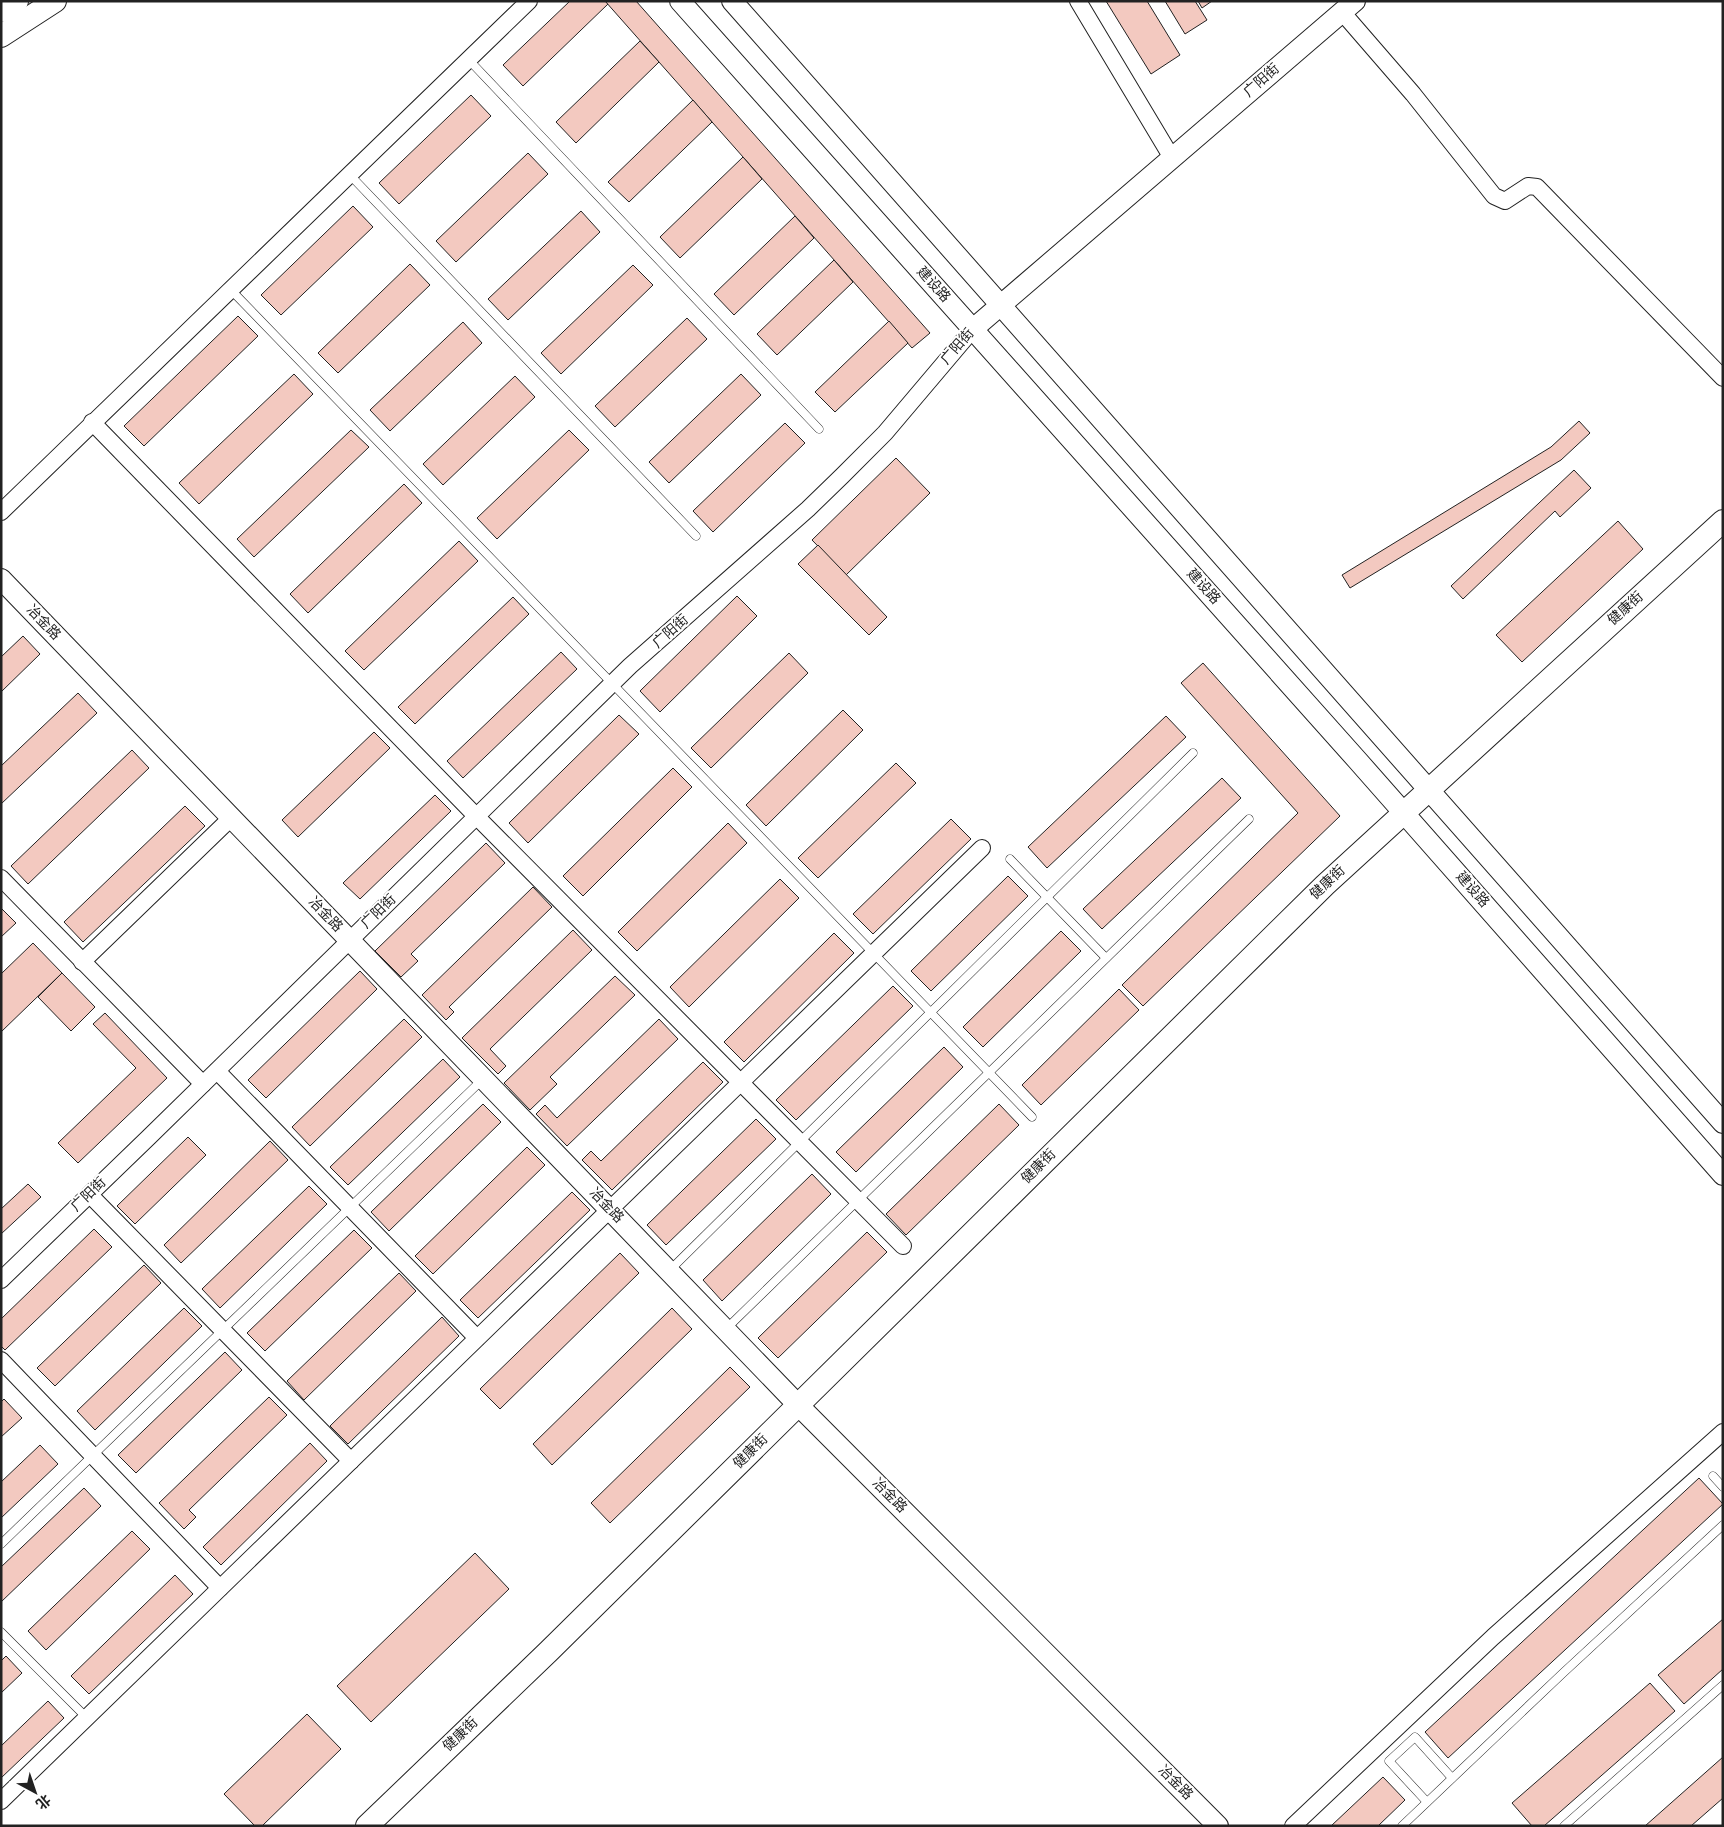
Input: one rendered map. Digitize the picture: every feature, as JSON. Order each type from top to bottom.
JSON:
[{"type":"main road","points":[[1,11],[17,1]]},
{"type":"main road","points":[[1,36],[55,1]]},
{"type":"main road","name":"健康街","points":[[367,1826],[549,1651],[1325,885],[1723,521]]},
{"type":"street","points":[[1,512],[529,1]]},
{"type":"street","name":"建设路","points":[[680,1],[1404,813],[1723,1175]]},
{"type":"street","points":[[732,1],[1723,1123]]},
{"type":"street","points":[[1078,1],[1172,158]]},
{"type":"street","points":[[1348,7],[1413,94],[1494,196],[1505,201],[1528,186],[1537,187],[1723,378]]},
{"type":"street","name":"广阳街","points":[[1,1280],[612,684],[808,509],[842,476],[885,433],[973,330],[1348,7]]},
{"type":"street","points":[[92,422],[477,817],[903,1246]]},
{"type":"street","name":"冶金路","points":[[1,579],[798,1405],[1218,1826]]},
{"type":"street","points":[[82,962],[232,818]]},
{"type":"street","points":[[1,1801],[982,848]]},
{"type":"street","points":[[1,878],[204,1084]]},
{"type":"street","points":[[217,1071],[477,1338]]},
{"type":"street","points":[[90,1195],[351,1461]]},
{"type":"street","points":[[1,1360],[220,1588]]},
{"type":"street","points":[[1293,1826],[1493,1637],[1723,1432]]},
{"type":"lane","points":[[468,59],[819,430]]},
{"type":"lane","points":[[349,174],[696,536]]},
{"type":"lane","points":[[230,289],[1032,1117]]},
{"type":"lane","points":[[668,1271],[1194,753]]},
{"type":"lane","points":[[726,1330],[1248,819]]},
{"type":"lane","points":[[1010,859],[1106,958]]},
{"type":"lane","points":[[1,1544],[483,1078]]},
{"type":"lane","points":[[1713,1476],[1723,1487]]},
{"type":"lane","points":[[1402,1826],[1723,1525]]},
{"type":"lane","points":[[1,1632],[87,1718]]},
{"type":"lane","points":[[1564,1826],[1723,1685]]},
{"type":"lane","points":[[1389,1735],[1402,1750]]},
{"type":"lane","points":[[1427,1802],[1389,1761],[1415,1737],[1452,1778]]},
{"type":"building","points":[[570,1],[605,1],[608,4],[523,86],[503,65]]},
{"type":"building","points":[[605,1],[636,1],[930,333],[912,348]]},
{"type":"building","points":[[1106,1],[1147,1],[1180,55],[1151,74]]},
{"type":"building","points":[[1165,1],[1195,1],[1207,20],[1185,34]]},
{"type":"building","points":[[1198,1],[1212,1],[1202,8]]},
{"type":"building","points":[[640,41],[659,62],[576,143],[556,122]]},
{"type":"building","points":[[471,95],[491,116],[399,204],[379,183]]},
{"type":"building","points":[[693,100],[712,122],[629,202],[608,182]]},
{"type":"building","points":[[528,153],[548,174],[456,262],[436,241]]},
{"type":"building","points":[[743,157],[762,179],[680,258],[660,237]]},
{"type":"building","points":[[353,206],[373,227],[281,315],[261,295]]},
{"type":"building","points":[[581,211],[600,232],[508,320],[488,299]]},
{"type":"building","points":[[795,216],[814,238],[734,315],[714,294]]},
{"type":"building","points":[[834,260],[853,282],[777,355],[757,334]]},
{"type":"building","points":[[410,264],[430,285],[338,373],[318,353]]},
{"type":"building","points":[[633,265],[653,285],[561,374],[541,353]]},
{"type":"building","points":[[238,316],[258,336],[144,446],[124,426]]},
{"type":"building","points":[[687,318],[707,339],[615,427],[595,406]]},
{"type":"building","points":[[889,321],[908,343],[835,412],[815,392]]},
{"type":"building","points":[[463,322],[482,343],[390,431],[370,410]]},
{"type":"building","points":[[294,374],[313,394],[199,504],[179,483]]},
{"type":"building","points":[[741,374],[761,395],[669,483],[649,462]]},
{"type":"building","points":[[515,376],[535,397],[443,485],[423,464]]},
{"type":"building","points":[[1579,421],[1590,433],[1561,460],[1350,588],[1342,575],[1551,447]]},
{"type":"building","points":[[785,423],[805,443],[713,532],[693,511]]},
{"type":"building","points":[[351,430],[369,447],[254,557],[237,539]]},
{"type":"building","points":[[569,430],[589,450],[497,539],[477,518]]},
{"type":"building","points":[[896,458],[930,493],[846,575],[812,540]]},
{"type":"building","points":[[1574,470],[1591,488],[1560,517],[1555,511],[1463,599],[1451,586]]},
{"type":"building","points":[[404,484],[422,503],[308,613],[290,594]]},
{"type":"building","points":[[1618,521],[1643,549],[1522,662],[1496,635]]},
{"type":"building","points":[[459,541],[478,561],[364,670],[345,651]]},
{"type":"building","points":[[818,545],[887,617],[869,635],[798,564]]},
{"type":"building","points":[[737,596],[757,616],[660,712],[640,691]]},
{"type":"building","points":[[513,597],[529,614],[415,724],[398,707]]},
{"type":"building","points":[[23,636],[40,654],[1,692],[1,657]]},
{"type":"building","points":[[561,652],[577,669],[463,778],[447,761]]},
{"type":"building","points":[[789,653],[808,673],[711,768],[691,748]]},
{"type":"building","points":[[1203,663],[1340,816],[1143,1006],[1122,985],[1298,813],[1181,683]]},
{"type":"building","points":[[78,693],[97,713],[1,804],[1,766]]},
{"type":"building","points":[[843,710],[863,730],[766,826],[746,805]]},
{"type":"building","points":[[619,715],[639,734],[528,843],[509,823]]},
{"type":"building","points":[[1166,716],[1186,737],[1047,868],[1028,847]]},
{"type":"building","points":[[374,732],[390,748],[298,837],[282,820]]},
{"type":"building","points":[[132,750],[149,768],[28,884],[11,866]]},
{"type":"building","points":[[896,763],[916,783],[818,878],[798,858]]},
{"type":"building","points":[[673,768],[692,787],[583,896],[563,876]]},
{"type":"building","points":[[1222,778],[1241,798],[1102,929],[1083,909]]},
{"type":"building","points":[[435,795],[451,811],[360,899],[343,883]]},
{"type":"building","points":[[185,806],[205,826],[83,942],[64,922]]},
{"type":"building","points":[[951,819],[971,839],[873,934],[853,914]]},
{"type":"building","points":[[728,823],[747,843],[637,951],[618,932]]},
{"type":"building","points":[[486,843],[505,863],[411,954],[418,961],[401,977],[375,951]]},
{"type":"building","points":[[1008,876],[1028,896],[931,991],[911,971]]},
{"type":"building","points":[[780,879],[799,898],[689,1007],[670,987]]},
{"type":"building","points":[[533,887],[552,907],[449,1007],[454,1012],[446,1020],[422,995]]},
{"type":"building","points":[[1,908],[16,923],[1,937]]},
{"type":"building","points":[[573,930],[592,950],[490,1049],[506,1066],[498,1074],[462,1038]]},
{"type":"building","points":[[1061,931],[1081,951],[983,1047],[963,1027]]},
{"type":"building","points":[[834,933],[854,953],[744,1062],[724,1042]]},
{"type":"building","points":[[33,943],[62,973],[1,1032],[1,974]]},
{"type":"building","points":[[360,971],[377,989],[266,1098],[248,1080]]},
{"type":"building","points":[[62,973],[95,1007],[71,1031],[38,997]]},
{"type":"building","points":[[615,976],[635,995],[550,1077],[557,1084],[530,1110],[504,1083]]},
{"type":"building","points":[[893,986],[913,1006],[796,1120],[776,1100]]},
{"type":"building","points":[[1119,989],[1139,1010],[1041,1105],[1022,1085]]},
{"type":"building","points":[[105,1013],[167,1078],[78,1163],[58,1143],[136,1068],[93,1024]]},
{"type":"building","points":[[404,1019],[422,1037],[310,1146],[292,1127]]},
{"type":"building","points":[[659,1019],[678,1039],[567,1146],[536,1114],[545,1105],[557,1118]]},
{"type":"building","points":[[944,1047],[963,1067],[856,1172],[836,1152]]},
{"type":"building","points":[[443,1059],[460,1077],[348,1185],[330,1167]]},
{"type":"building","points":[[703,1062],[723,1082],[612,1190],[582,1160],[591,1151],[601,1161]]},
{"type":"building","points":[[483,1104],[501,1122],[389,1231],[371,1212]]},
{"type":"building","points":[[999,1104],[1019,1125],[906,1235],[886,1214]]},
{"type":"building","points":[[756,1119],[776,1139],[666,1245],[647,1225]]},
{"type":"building","points":[[188,1137],[206,1155],[135,1224],[117,1206]]},
{"type":"building","points":[[270,1141],[288,1160],[181,1263],[164,1245]]},
{"type":"building","points":[[527,1147],[545,1165],[433,1274],[415,1256]]},
{"type":"building","points":[[812,1174],[831,1194],[722,1301],[703,1280]]},
{"type":"building","points":[[28,1184],[41,1197],[1,1234],[1,1209]]},
{"type":"building","points":[[309,1186],[327,1204],[220,1308],[202,1289]]},
{"type":"building","points":[[572,1192],[590,1210],[478,1318],[460,1300]]},
{"type":"building","points":[[94,1229],[112,1247],[5,1350],[1,1346],[1,1319]]},
{"type":"building","points":[[354,1230],[372,1248],[265,1351],[247,1333]]},
{"type":"building","points":[[867,1232],[887,1252],[778,1358],[758,1338]]},
{"type":"building","points":[[620,1253],[639,1273],[500,1409],[480,1389]]},
{"type":"building","points":[[144,1265],[161,1283],[55,1386],[37,1368]]},
{"type":"building","points":[[399,1273],[416,1291],[304,1400],[287,1381]]},
{"type":"building","points":[[184,1308],[202,1326],[95,1430],[77,1411]]},
{"type":"building","points":[[672,1308],[692,1329],[552,1465],[533,1444]]},
{"type":"building","points":[[442,1317],[459,1336],[348,1444],[330,1426]]},
{"type":"building","points":[[225,1352],[242,1370],[136,1473],[118,1455]]},
{"type":"building","points":[[730,1367],[750,1387],[610,1523],[591,1503]]},
{"type":"building","points":[[269,1397],[287,1415],[189,1510],[196,1517],[184,1529],[159,1503]]},
{"type":"building","points":[[4,1399],[22,1418],[1,1437],[1,1402]]},
{"type":"building","points":[[310,1443],[327,1461],[221,1565],[203,1547]]},
{"type":"building","points":[[40,1445],[58,1464],[1,1518],[1,1482]]},
{"type":"building","points":[[1699,1478],[1723,1504],[1448,1758],[1425,1732]]},
{"type":"building","points":[[84,1488],[101,1506],[1,1602],[1,1567]]},
{"type":"building","points":[[132,1531],[150,1549],[46,1650],[28,1631]]},
{"type":"building","points":[[475,1553],[509,1589],[371,1722],[337,1686]]},
{"type":"building","points":[[175,1575],[193,1594],[89,1694],[71,1676]]},
{"type":"building","points":[[1723,1619],[1723,1669],[1684,1704],[1658,1675]]},
{"type":"building","points":[[6,1656],[22,1673],[1,1693],[1,1661]]},
{"type":"building","points":[[1650,1683],[1675,1711],[1544,1826],[1532,1826],[1512,1803]]},
{"type":"building","points":[[48,1701],[64,1718],[1,1778],[1,1746]]},
{"type":"building","points":[[307,1714],[341,1749],[262,1826],[255,1826],[224,1794]]},
{"type":"building","points":[[1723,1757],[1723,1798],[1691,1826],[1645,1826]]},
{"type":"building","points":[[1383,1777],[1405,1800],[1378,1826],[1331,1826]]}]
